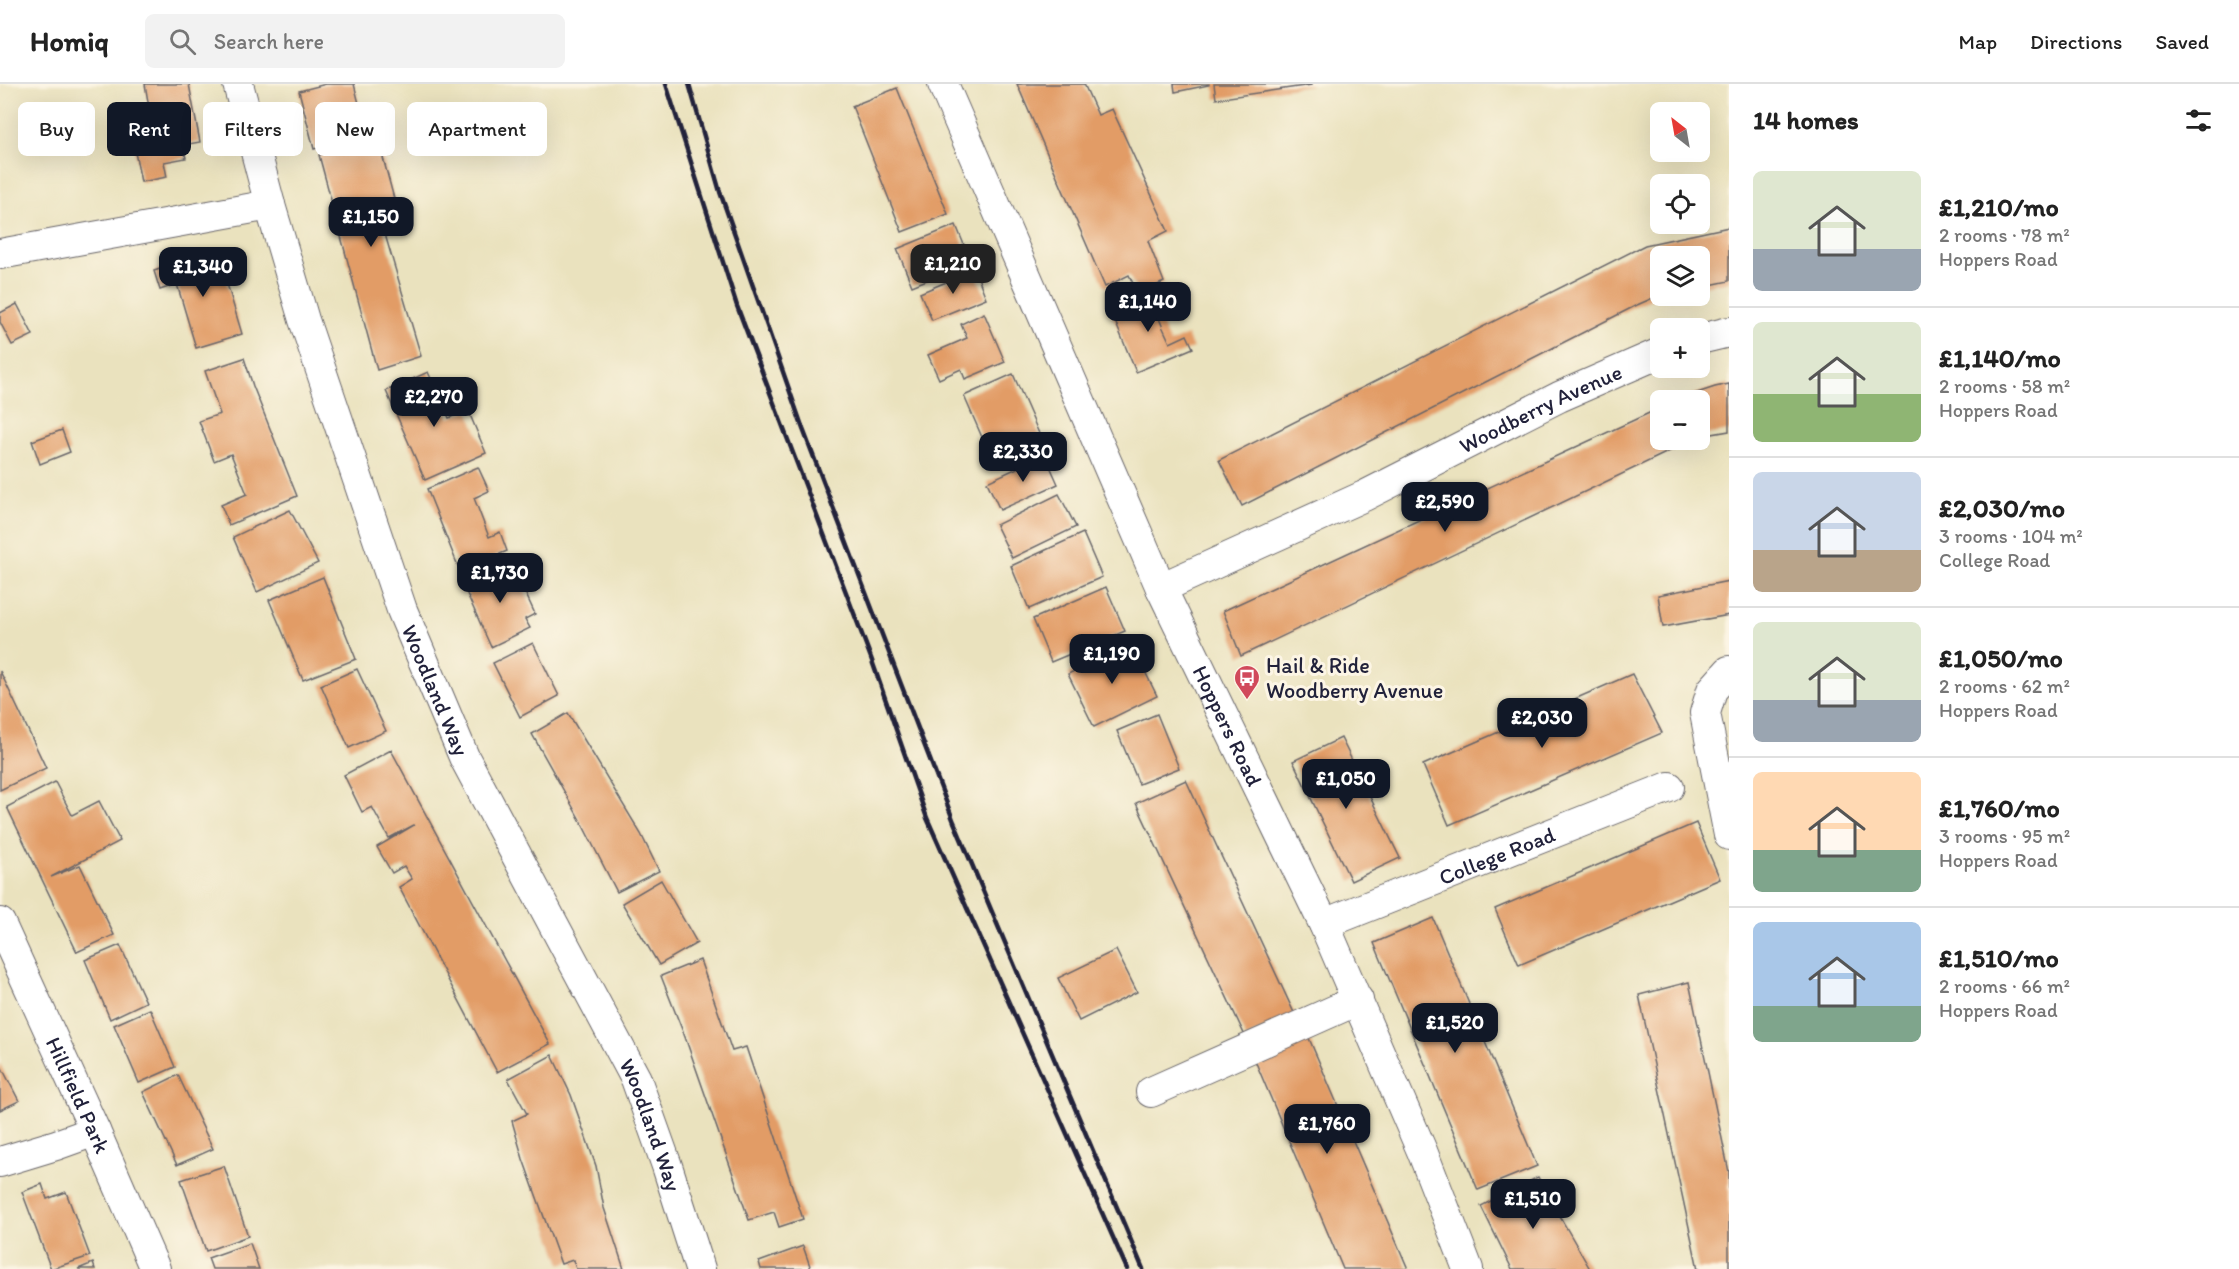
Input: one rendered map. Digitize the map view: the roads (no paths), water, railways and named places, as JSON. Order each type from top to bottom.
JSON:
[{"type":"street","name":"Woodland Way","points":[[238,84],[303,320],[402,610],[464,758],[636,1079],[700,1269]]},
{"type":"street","name":"Hoppers Road","points":[[943,84],[1161,588],[1324,924],[1358,1000],[1422,1151],[1468,1269]]},
{"type":"street","points":[[0,254],[270,206]]},
{"type":"street","points":[[1710,337],[1729,332]]},
{"type":"street","name":"Woodberry Avenue","points":[[1161,588],[1364,496],[1559,397],[1650,357]]},
{"type":"street","points":[[1729,671],[1712,690],[1705,713],[1729,835]]},
{"type":"street","name":"College Road","points":[[1324,924],[1669,787]]},
{"type":"street","name":"Hillfield Park","points":[[0,923],[155,1269]]},
{"type":"street","points":[[1151,1092],[1358,1000]]},
{"type":"street","points":[[0,1162],[95,1131]]},
{"type":"railway","points":[[666,84],[737,306],[871,658],[927,818],[1127,1269]]},
{"type":"railway","points":[[689,84],[720,192],[803,429],[954,822],[1143,1269]]},
{"type":"place","name":"Hail & Ride Woodberry Avenue","points":[[1247,701]]}]
